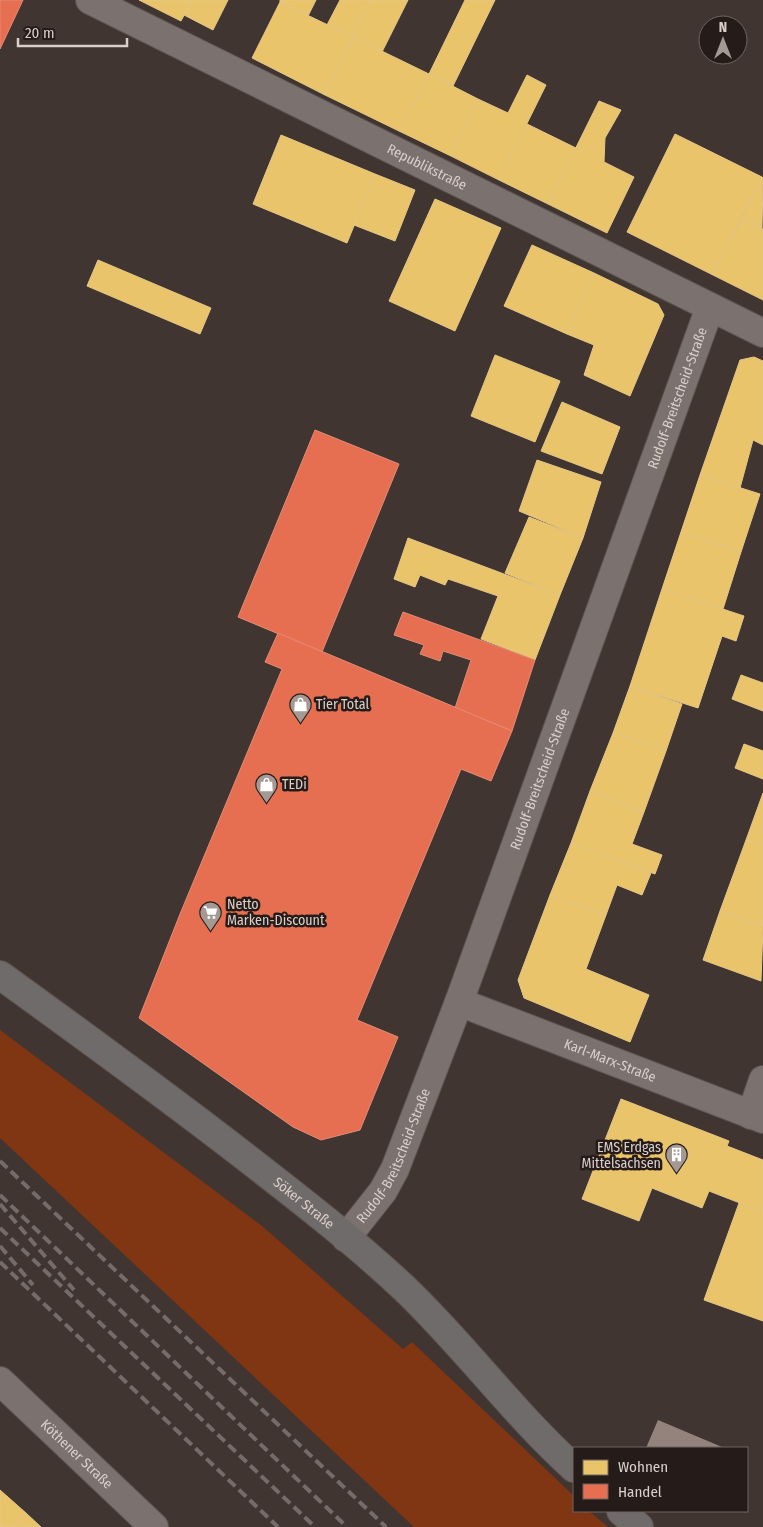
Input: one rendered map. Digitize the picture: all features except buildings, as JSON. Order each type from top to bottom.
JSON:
[{"type":"street","name":"Republikstraße","points":[[90,0],[763,334]]},
{"type":"street","name":"Rudolf-Breitscheid-Straße","points":[[346,1238],[383,1191],[395,1169],[459,1002],[710,307]]},
{"type":"street","name":"Söker Straße","points":[[0,975],[174,1101],[346,1238],[437,1321],[493,1387],[573,1467]]},
{"type":"street","name":"Karl-Marx-Straße","points":[[459,1002],[757,1117]]},
{"type":"street","points":[[757,1117],[763,1080]]},
{"type":"street","name":"Köthener Straße","points":[[0,1381],[154,1527]]},
{"type":"street","points":[[622,1512],[639,1527]]},
{"type":"shaded area","points":[[0,1030],[262,1226],[403,1349],[412,1342],[573,1495],[573,1512],[590,1512],[608,1527],[414,1527],[0,1138]]},
{"type":"railway","points":[[0,1161],[386,1527]]},
{"type":"railway","points":[[0,1195],[347,1527]]},
{"type":"railway","points":[[0,1204],[74,1290]]},
{"type":"railway","points":[[0,1228],[315,1527]]},
{"type":"railway","points":[[0,1246],[33,1285]]},
{"type":"railway","points":[[0,1262],[278,1527]]},
{"type":"place","name":"Tier Total","points":[[300,723]]},
{"type":"place","name":"TEDi","points":[[266,803]]},
{"type":"place","name":"Netto Marken-Discount","points":[[211,931]]},
{"type":"place","name":"EMS Erdgas Mittelsachsen","points":[[677,1174]]}]
